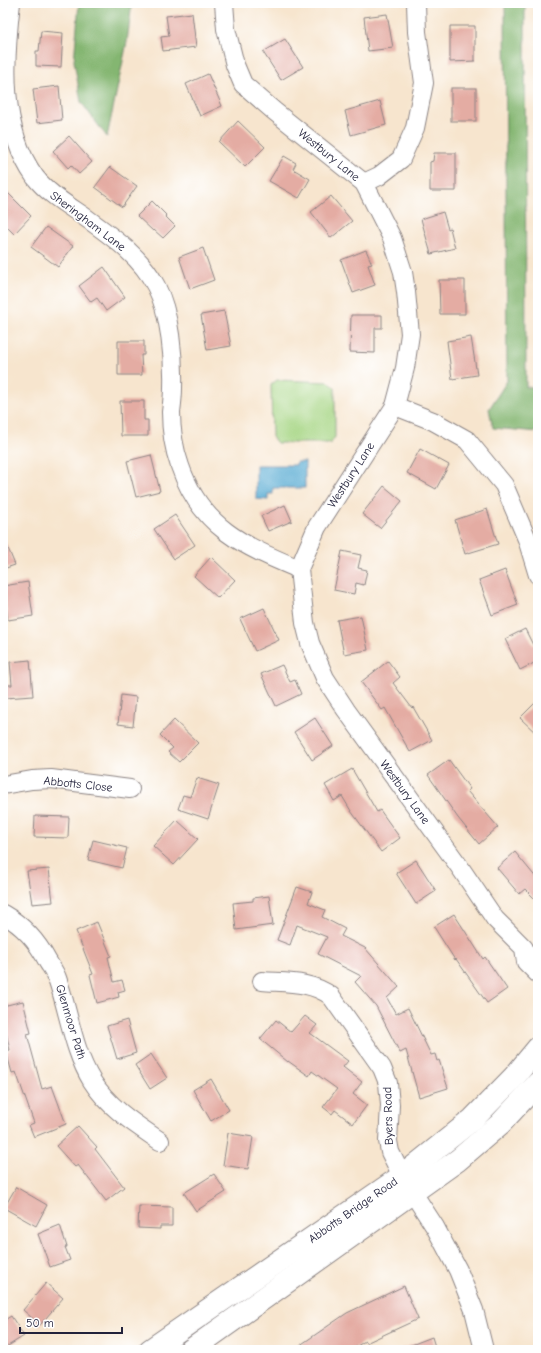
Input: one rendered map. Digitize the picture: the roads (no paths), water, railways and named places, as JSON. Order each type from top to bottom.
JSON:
[{"type":"main road","name":"Abbotts Bridge Road","points":[[191,1350],[407,1184],[514,1077],[538,1048]]},
{"type":"main road","name":"Abbotts Bridge Road","points":[[150,1350],[407,1184],[458,1160],[494,1129],[538,1083]]},
{"type":"street","name":"Sheringham Lane","points":[[10,3],[4,80],[8,120],[15,142],[23,161],[36,178],[50,192],[117,240],[145,269],[156,286],[169,325],[173,367],[171,413],[172,433],[178,460],[191,491],[202,509],[216,524],[232,537],[262,554],[299,569]]},
{"type":"street","name":"Westbury Lane","points":[[224,3],[226,29],[235,65],[243,84],[274,111],[364,183],[392,238],[403,272],[406,292],[410,334],[405,368],[395,406],[317,527],[299,569],[305,623],[310,643],[325,678],[346,710],[459,866],[495,919],[531,947],[526,962],[538,974]]},
{"type":"street","points":[[364,183],[379,176],[401,159],[415,128],[424,83],[417,32],[416,3]]},
{"type":"street","points":[[395,406],[433,422],[467,440],[504,485],[533,537],[538,575]]},
{"type":"street","name":"Abbotts Close","points":[[3,785],[32,780],[51,779],[130,789]]},
{"type":"street","name":"Glenmoor Path","points":[[3,914],[26,931],[40,946],[56,977],[78,1053],[92,1081],[103,1096],[117,1110],[160,1141]]},
{"type":"street","name":"Byers Road","points":[[262,981],[306,984],[317,987],[331,996],[382,1068],[388,1083],[390,1105],[388,1141],[390,1152],[407,1184],[435,1227],[458,1270],[474,1310],[484,1350]]},
{"type":"water","points":[[296,462],[305,462],[305,488],[273,488],[273,494],[268,494],[268,500],[256,499],[256,465],[296,465]]}]
